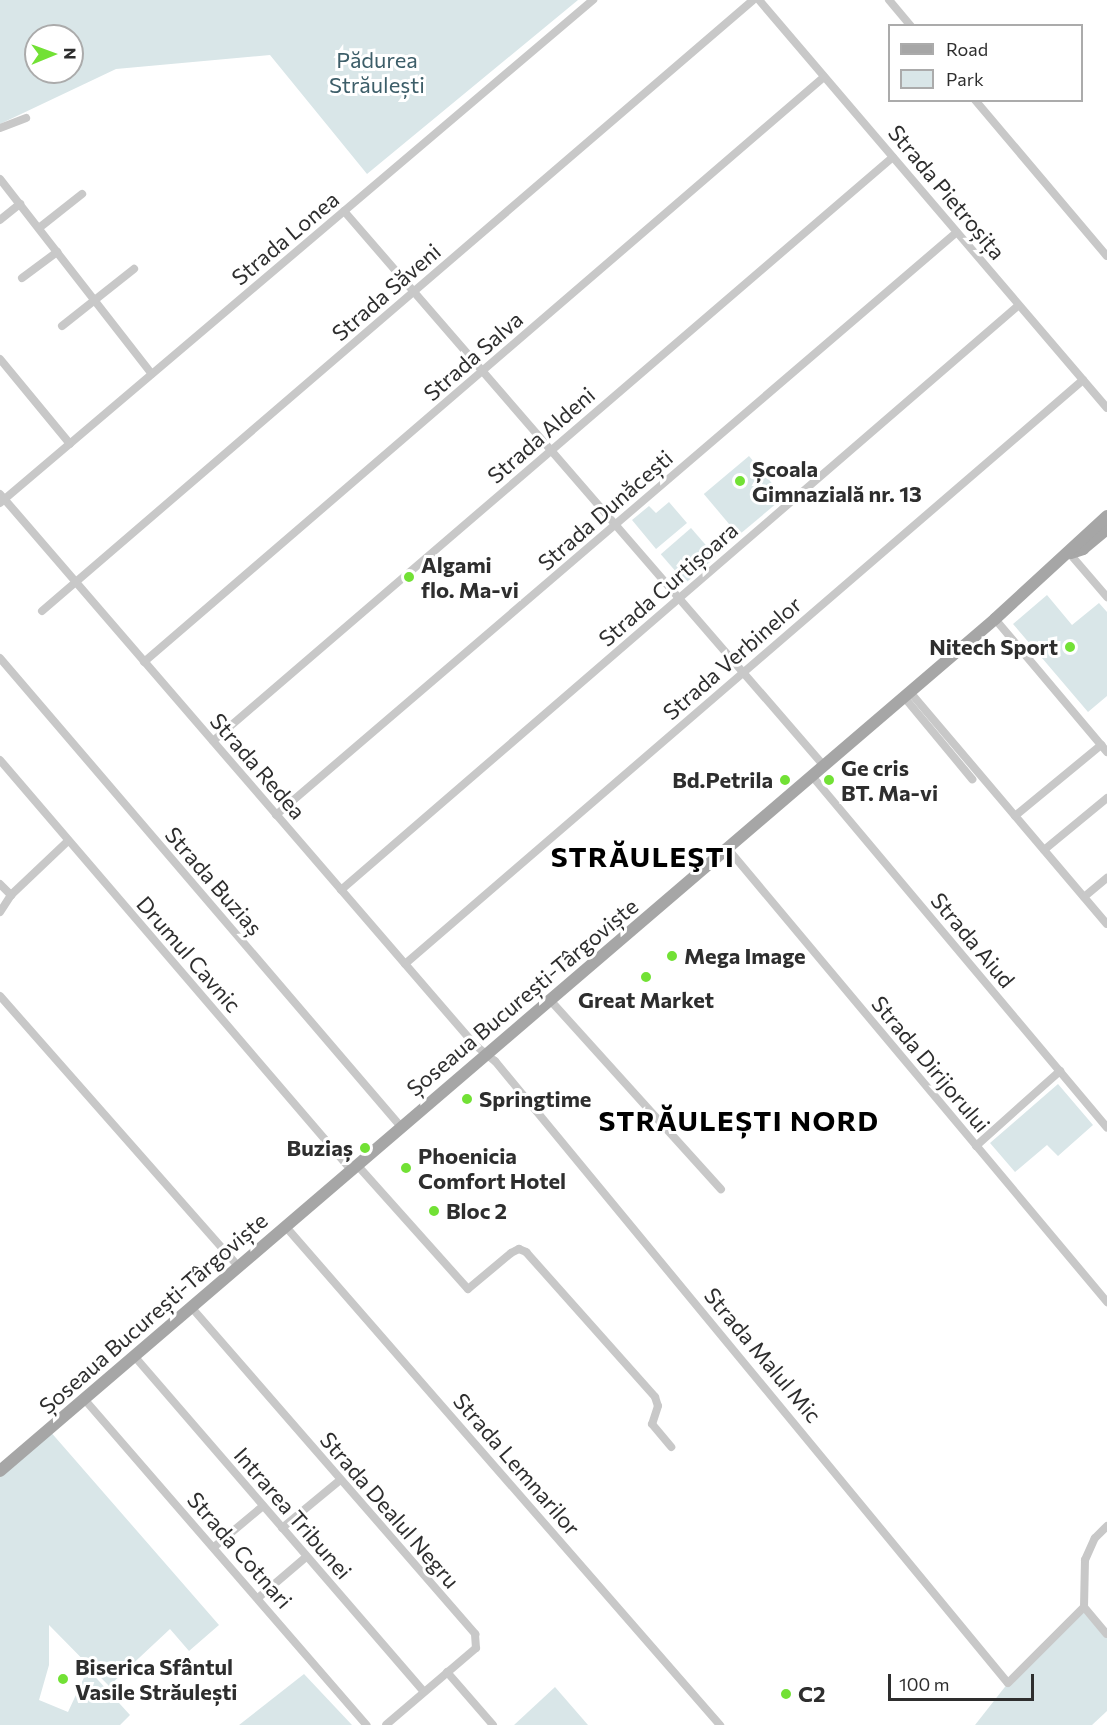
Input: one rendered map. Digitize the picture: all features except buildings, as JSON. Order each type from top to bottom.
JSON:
[{"type":"main road","name":"Șoseaua București-Târgoviște","points":[[0,1471],[995,620],[1070,554],[1107,516]]},
{"type":"main road","name":"Șoseaua București-Târgoviște","points":[[1070,554],[1083,549],[1107,529]]},
{"type":"street","name":"Strada Lonea","points":[[2,499],[70,444],[592,0]]},
{"type":"street","name":"Strada Săveni","points":[[42,610],[753,0]]},
{"type":"street","name":"Strada Pietroșița","points":[[759,0],[1107,408]]},
{"type":"street","points":[[889,0],[909,24]]},
{"type":"street","name":"Strada Salva","points":[[144,662],[824,77]]},
{"type":"street","points":[[977,102],[1107,256]]},
{"type":"street","points":[[0,128],[26,118]]},
{"type":"street","name":"Strada Aldeni","points":[[213,741],[893,157]]},
{"type":"street","points":[[0,179],[152,374]]},
{"type":"street","points":[[39,228],[82,194]]},
{"type":"street","points":[[0,220],[20,204]]},
{"type":"street","points":[[344,211],[824,766]]},
{"type":"street","name":"Strada Dunăcești","points":[[276,815],[957,232]]},
{"type":"street","points":[[22,278],[57,252]]},
{"type":"street","points":[[62,326],[134,269]]},
{"type":"street","name":"Strada Curtișoara","points":[[341,890],[1019,305]]},
{"type":"street","points":[[0,359],[70,444]]},
{"type":"street","name":"Strada Verbinelor","points":[[405,964],[1083,380]]},
{"type":"street","name":"Strada Redea","points":[[2,499],[486,1055]]},
{"type":"street","points":[[1070,554],[1107,597]]},
{"type":"street","points":[[995,620],[1107,752]]},
{"type":"street","name":"Strada Buziaș","points":[[0,658],[402,1128]]},
{"type":"street","points":[[907,694],[972,779]]},
{"type":"street","points":[[907,694],[1107,924]]},
{"type":"street","points":[[1015,816],[1101,745]]},
{"type":"street","name":"Drumul Cavnic","points":[[0,760],[68,841],[355,1168],[468,1289],[511,1253],[519,1249],[525,1252],[655,1397],[658,1406],[652,1424],[671,1447]]},
{"type":"street","name":"Strada Aiud","points":[[812,776],[1107,1127]]},
{"type":"street","points":[[1044,850],[1107,798]]},
{"type":"street","points":[[0,912],[11,895],[68,841]]},
{"type":"street","name":"Strada Dirijorului","points":[[728,849],[1107,1302]]},
{"type":"street","points":[[1084,897],[1107,878]]},
{"type":"street","points":[[0,884],[11,895]]},
{"type":"street","points":[[0,996],[239,1267]]},
{"type":"street","points":[[550,1000],[721,1190]]},
{"type":"street","name":"Strada Malul Mic","points":[[486,1055],[495,1061],[656,1254],[1008,1683],[1084,1607]]},
{"type":"street","points":[[976,1146],[1060,1071]]},
{"type":"street","name":"Strada Lemnarilor","points":[[286,1227],[720,1725]]},
{"type":"street","name":"Strada Dealul Negru","points":[[192,1308],[339,1481],[475,1634],[476,1648],[386,1725]]},
{"type":"street","name":"Intrarea Tribunei","points":[[135,1357],[424,1692]]},
{"type":"street","name":"Strada Cotnari","points":[[85,1400],[367,1725]]},
{"type":"street","points":[[282,1528],[339,1481]]},
{"type":"street","points":[[214,1547],[263,1506]]},
{"type":"street","points":[[1107,1526],[1095,1538],[1085,1560],[1084,1607],[1107,1634]]},
{"type":"street","points":[[258,1598],[306,1557]]},
{"type":"street","points":[[447,1672],[493,1725]]},
{"type":"green space","name":"Pădurea Străulești","points":[[0,0],[578,0],[367,174],[270,55],[116,69],[0,124]]},
{"type":"green space","points":[[749,456],[784,497],[739,535],[704,494]]},
{"type":"green space","points":[[669,502],[687,523],[656,549],[632,520],[649,506],[656,513]]},
{"type":"green space","points":[[691,528],[716,557],[686,583],[661,554]]},
{"type":"green space","name":"Nitech Sport","points":[[1047,595],[1072,625],[1099,603],[1107,612],[1107,696],[1088,712],[1013,624]]},
{"type":"green space","points":[[1058,1084],[1093,1125],[1058,1156],[1047,1145],[1015,1172],[990,1143]]},
{"type":"green space","points":[[49,1430],[219,1625],[189,1651],[170,1629],[109,1686],[49,1625],[49,1665],[39,1700],[68,1712],[88,1669],[130,1715],[120,1725],[0,1725],[0,1471]]},
{"type":"green space","points":[[1084,1607],[1107,1634],[1107,1711],[1092,1725],[975,1725],[1008,1683]]},
{"type":"green space","points":[[304,1674],[352,1725],[239,1725]]},
{"type":"green space","points":[[555,1687],[588,1725],[514,1725]]},
{"type":"place","name":"Școala Gimnazială nr. 13","points":[[740,481]]},
{"type":"place","name":"Algami flo. Ma-vi","points":[[409,577]]},
{"type":"place","name":"Nitech Sport","points":[[1070,647]]},
{"type":"place","name":"Bd.Petrila","points":[[785,780]]},
{"type":"place","name":"Ge cris BT. Ma-vi","points":[[829,780]]},
{"type":"place","name":"Mega Image","points":[[672,956]]},
{"type":"place","name":"Great Market","points":[[646,977]]},
{"type":"place","name":"Springtime","points":[[467,1099]]},
{"type":"place","name":"Buziaș","points":[[365,1148]]},
{"type":"place","name":"Phoenicia Comfort Hotel","points":[[406,1168]]},
{"type":"place","name":"Bloc 2","points":[[434,1211]]},
{"type":"place","name":"Biserica Sfântul Vasile Străulești","points":[[63,1679]]},
{"type":"place","name":"C2","points":[[786,1694]]},
{"type":"district","name":"STRĂULEŞTI","points":[[643,856]]},
{"type":"district","name":"STRĂULEȘTI NORD","points":[[739,1120]]}]
